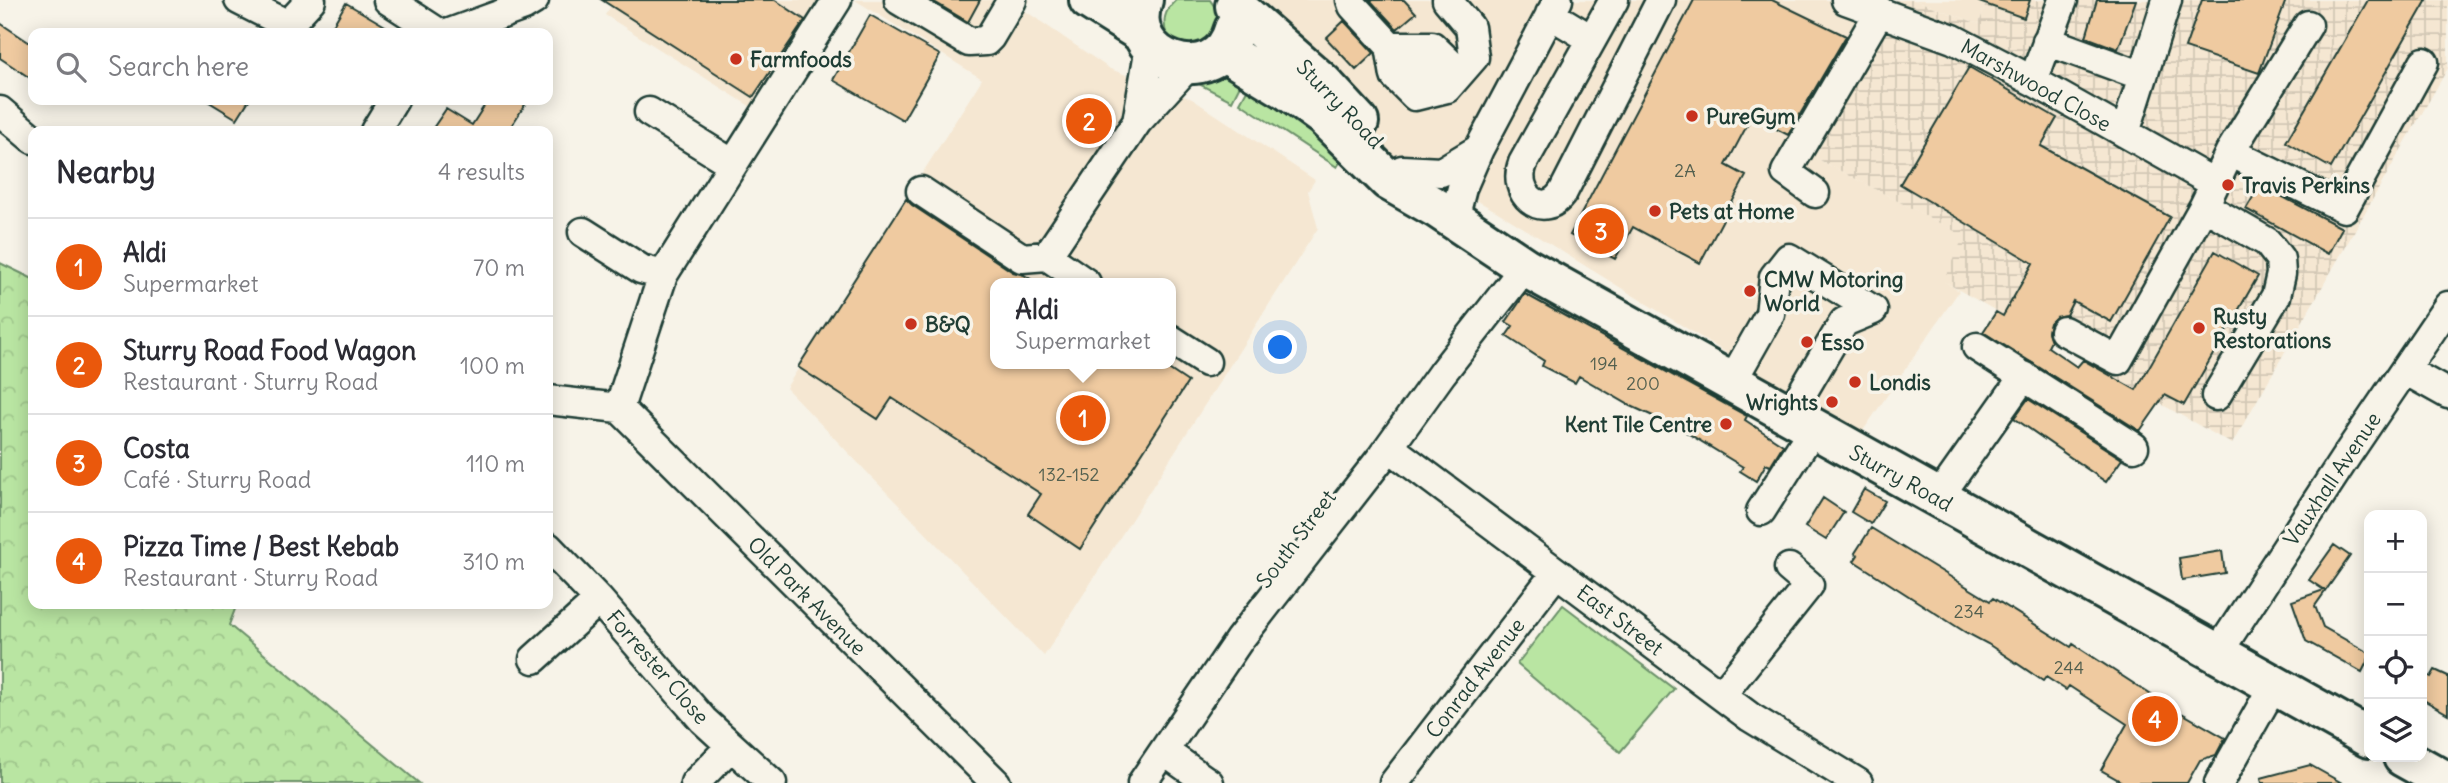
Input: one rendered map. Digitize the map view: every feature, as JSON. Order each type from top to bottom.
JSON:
[{"type":"highway","name":"Sturry Road","points":[[1089,0],[1146,27],[1161,57],[1174,63],[1206,58],[1232,37],[1236,22],[1234,2]]},
{"type":"highway","name":"Sturry Road","points":[[1234,2],[1322,82],[1446,214]]},
{"type":"highway","name":"Sturry Road","points":[[1206,58],[1287,90],[1324,117],[1389,181],[1446,214],[1525,267],[2364,735]]},
{"type":"highway","points":[[2412,762],[2448,782]]},
{"type":"street","points":[[239,0],[288,25],[311,0]]},
{"type":"street","points":[[388,0],[431,28]]},
{"type":"street","points":[[464,28],[534,0]]},
{"type":"street","points":[[553,401],[619,408],[663,275],[837,0]]},
{"type":"street","points":[[899,0],[969,42],[986,41],[1012,0]]},
{"type":"street","points":[[1351,0],[1353,6],[1390,46],[1395,76],[1415,96],[1453,80],[1474,57],[1470,27],[1447,0]]},
{"type":"street","points":[[1614,0],[1520,170],[1524,195],[1534,202],[1557,202],[1661,0]]},
{"type":"street","name":"Marshwood Close","points":[[1849,0],[1953,39],[2125,134],[2209,195],[2267,242],[2280,258],[2281,274],[2276,296],[2216,396]]},
{"type":"street","points":[[2033,81],[2063,0]]},
{"type":"street","points":[[2125,134],[2167,0]]},
{"type":"street","points":[[1446,214],[1462,188],[1479,149],[1554,7],[1591,39]]},
{"type":"street","points":[[1815,193],[1786,172],[1880,11]]},
{"type":"street","points":[[2064,331],[2118,360],[2230,152],[2308,25]]},
{"type":"street","points":[[1138,122],[1146,27]]},
{"type":"street","points":[[2048,41],[2143,76]]},
{"type":"street","points":[[1390,46],[1432,46],[1453,80]]},
{"type":"street","points":[[1047,256],[1138,122],[1206,58]]},
{"type":"street","points":[[2230,152],[2344,208],[2424,62]]},
{"type":"street","points":[[378,126],[391,105]]},
{"type":"street","points":[[0,111],[28,135]]},
{"type":"street","points":[[649,112],[733,164]]},
{"type":"street","points":[[1402,170],[1441,172],[1479,149]]},
{"type":"street","points":[[921,191],[1022,258],[1047,256],[1079,278]]},
{"type":"street","points":[[583,232],[641,269],[663,275]]},
{"type":"street","points":[[1731,383],[1770,314],[1774,277],[1789,258],[1872,310],[1844,322],[1760,511]]},
{"type":"street","name":"South Street","points":[[1142,783],[1239,640],[1525,267]]},
{"type":"street","name":"Vauxhall Avenue","points":[[2217,654],[2448,306]]},
{"type":"street","points":[[1176,342],[1206,362]]},
{"type":"street","points":[[1978,346],[2134,447]]},
{"type":"street","points":[[2405,370],[2448,394]]},
{"type":"street","points":[[1938,498],[2024,376]]},
{"type":"street","name":"Old Park Avenue","points":[[619,408],[996,783]]},
{"type":"street","name":"East Street","points":[[1385,452],[1556,573],[1750,717],[1858,783]]},
{"type":"street","name":"Forrester Close","points":[[553,552],[599,600],[703,720],[772,783]]},
{"type":"street","points":[[1721,695],[1809,585],[1789,568]]},
{"type":"street","name":"Conrad Avenue","points":[[1394,783],[1556,573]]},
{"type":"street","points":[[534,659],[599,600]]},
{"type":"street","points":[[2219,783],[2274,685]]},
{"type":"street","points":[[695,783],[731,746]]},
{"type":"street","points":[[1165,752],[1209,783]]},
{"type":"shaded area","name":"Farmfoods","points":[[615,0],[824,0],[756,110],[605,15]]},
{"type":"shaded area","points":[[855,0],[1030,0],[1024,10],[1110,69],[1192,99],[1315,180],[1308,191],[1318,228],[1044,656],[786,388],[982,79]]},
{"type":"shaded area","points":[[1233,0],[1880,0],[1816,158],[1965,236],[1944,281],[1959,291],[1860,435],[1496,211],[1386,151],[1322,82]]},
{"type":"shaded area","points":[[1880,0],[1915,0],[1979,24],[1987,0],[2448,0],[2448,68],[2232,444],[1943,281],[1964,236],[1816,158]]},
{"type":"shaded area","points":[[1915,0],[1987,0],[1979,24]]},
{"type":"green space","points":[[1176,0],[1210,0],[1220,15],[1219,33],[1190,51],[1167,36],[1165,16]]},
{"type":"green space","points":[[1210,70],[1246,73],[1232,101],[1191,80]]},
{"type":"green space","points":[[1255,75],[1345,154],[1337,167],[1240,103]]},
{"type":"green space","points":[[0,263],[28,277],[28,609],[235,609],[229,625],[419,783],[0,783]]},
{"type":"green space","points":[[1563,605],[1674,689],[1620,752],[1517,664]]},
{"type":"building","name":"Farmfoods","points":[[602,0],[775,0],[805,20],[753,97]]},
{"type":"building","points":[[931,0],[980,0],[968,22]]},
{"type":"building","points":[[1370,0],[1404,0],[1416,13],[1397,29]]},
{"type":"building","points":[[1694,0],[1772,0],[1846,36],[1788,135],[1752,116],[1726,165],[1746,176],[1700,263],[1633,227],[1615,259],[1570,235]]},
{"type":"building","points":[[2030,0],[2024,18],[1979,2]]},
{"type":"building","points":[[2097,0],[2136,0],[2118,49],[2086,37]]},
{"type":"building","points":[[2202,0],[2286,0],[2259,73],[2185,48]]},
{"type":"building","points":[[2368,0],[2427,0],[2331,168],[2286,142]]},
{"type":"building","points":[[346,3],[388,28],[334,28]]},
{"type":"building","points":[[870,15],[940,55],[903,120],[833,80]]},
{"type":"building","points":[[1344,21],[1374,53],[1356,70],[1326,38]]},
{"type":"building","points":[[0,23],[28,42],[28,77],[0,58]]},
{"type":"building","points":[[1969,67],[2057,118],[2041,146],[2170,217],[2111,322],[2073,301],[2066,315],[2056,317],[2050,323],[2048,332],[2051,341],[2048,347],[2077,367],[2083,360],[2136,390],[2215,251],[2258,276],[2184,405],[2165,395],[2140,431],[1983,332],[1996,312],[2003,316],[2033,263],[1900,184]]},
{"type":"building","points":[[214,105],[246,105],[237,119]]},
{"type":"building","points":[[485,105],[525,105],[511,126],[434,126],[446,109],[472,125]]},
{"type":"building","points":[[2260,185],[2342,228],[2328,254],[2246,209]]},
{"type":"building","points":[[906,199],[1013,272],[1029,278],[990,278],[990,369],[1168,369],[1188,382],[1080,549],[1028,514],[1041,494],[892,398],[878,419],[798,367]]},
{"type":"building","points":[[1525,294],[1747,416],[1745,420],[1783,445],[1770,466],[1766,464],[1756,481],[1740,471],[1743,467],[1679,428],[1631,406],[1579,376],[1575,383],[1542,366],[1544,361],[1506,336],[1513,326],[1506,322]]},
{"type":"building","points":[[2028,399],[2122,459],[2106,482],[2014,418]]},
{"type":"building","points":[[1864,489],[1885,501],[1871,524],[1851,512]]},
{"type":"building","points":[[1823,498],[1844,512],[1826,540],[1805,527]]},
{"type":"building","points":[[1871,528],[1990,601],[1993,598],[2071,647],[2073,644],[2159,700],[2225,738],[2216,755],[2200,760],[2187,783],[2124,783],[2101,770],[2127,724],[2069,686],[2066,690],[2046,677],[2043,681],[1854,561],[1858,555],[1855,553]]},
{"type":"building","points":[[2334,545],[2350,556],[2315,606],[2323,627],[2364,650],[2362,672],[2306,641],[2292,601],[2324,590],[2309,580]]},
{"type":"building","points":[[2222,551],[2225,573],[2182,580],[2179,558]]},
{"type":"building","points":[[2435,670],[2448,676],[2448,714],[2427,702],[2427,675],[2431,677]]},
{"type":"building","points":[[2310,765],[2342,783],[2262,783],[2261,778]]},
{"type":"place","name":"Farmfoods","points":[[736,59]]},
{"type":"place","name":"PureGym","points":[[1692,116]]},
{"type":"place","name":"Sturry Road Food Wagon","points":[[1089,121]]},
{"type":"place","name":"Travis Perkins","points":[[2228,185]]},
{"type":"place","name":"Pets at Home","points":[[1655,211]]},
{"type":"place","name":"Costa","points":[[1601,231]]},
{"type":"place","name":"CMW Motoring World","points":[[1750,291]]},
{"type":"place","name":"B&Q","points":[[911,324]]},
{"type":"place","name":"Rusty Restorations","points":[[2199,328]]},
{"type":"place","name":"Esso","points":[[1807,342]]},
{"type":"place","name":"Londis","points":[[1855,382]]},
{"type":"place","name":"Wrights","points":[[1832,402]]},
{"type":"place","name":"Aldi","points":[[1083,418]]},
{"type":"place","name":"Kent Tile Centre","points":[[1726,424]]},
{"type":"place","name":"Pizza Time / Best Kebab","points":[[2155,719]]}]
